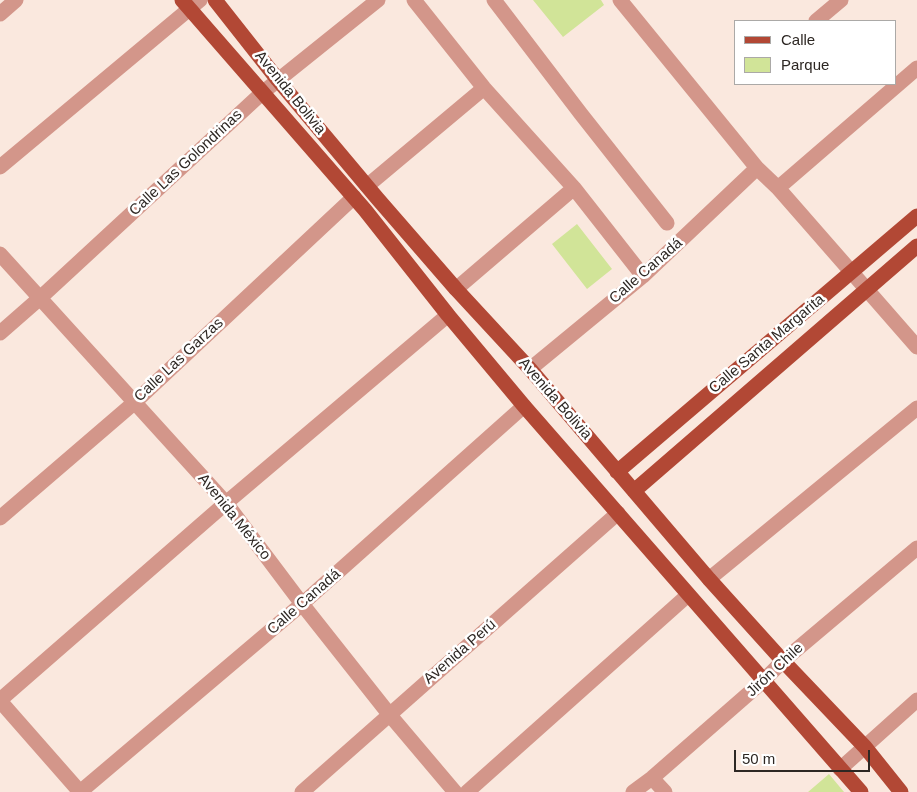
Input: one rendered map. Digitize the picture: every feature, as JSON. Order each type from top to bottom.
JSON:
[{"type":"main road","name":"Avenida Bolivia","points":[[215,0],[278,80],[456,289],[530,369],[709,579],[782,661],[864,747],[901,792]]},
{"type":"main road","name":"Avenida Bolivia","points":[[190,3],[262,93],[354,197],[489,365],[861,792]]},
{"type":"main road","name":"Calle Santa Margarita","points":[[618,472],[917,216]]},
{"type":"main road","name":"Calle Santa Margarita","points":[[634,491],[917,246]]},
{"type":"main road","points":[[489,365],[510,348]]},
{"type":"street","points":[[0,14],[16,0]]},
{"type":"street","name":"Calle Las Golondrinas","points":[[0,333],[262,93],[378,0]]},
{"type":"street","points":[[414,0],[484,88],[574,188],[643,276]]},
{"type":"street","points":[[494,0],[667,223]]},
{"type":"street","points":[[620,0],[757,168],[778,188],[917,347]]},
{"type":"street","points":[[817,20],[841,0]]},
{"type":"street","points":[[0,167],[190,3]]},
{"type":"street","points":[[778,188],[917,68]]},
{"type":"street","points":[[367,186],[484,88]]},
{"type":"street","name":"Calle Canadá","points":[[530,369],[643,276],[757,168]]},
{"type":"street","points":[[456,289],[574,188]]},
{"type":"street","name":"Calle Las Garzas","points":[[0,518],[135,402],[354,197]]},
{"type":"street","name":"Avenida México","points":[[0,254],[226,503],[302,604],[389,714],[454,792]]},
{"type":"street","points":[[80,792],[0,701],[226,503],[448,315]]},
{"type":"street","name":"Calle Canadá","points":[[80,792],[302,604],[524,406]]},
{"type":"street","points":[[709,579],[917,408]]},
{"type":"street","name":"Avenida Perú","points":[[302,792],[618,513]]},
{"type":"street","name":"Jirón Chile","points":[[633,792],[652,778],[763,681],[782,661],[917,548]]},
{"type":"street","points":[[467,792],[688,595]]},
{"type":"street","points":[[840,769],[917,700]]},
{"type":"street","points":[[652,778],[665,792]]},
{"type":"green space","points":[[533,0],[601,0],[604,5],[563,37]]},
{"type":"green space","points":[[577,224],[612,269],[587,289],[552,244]]},
{"type":"green space","points":[[829,774],[844,792],[808,792]]}]
